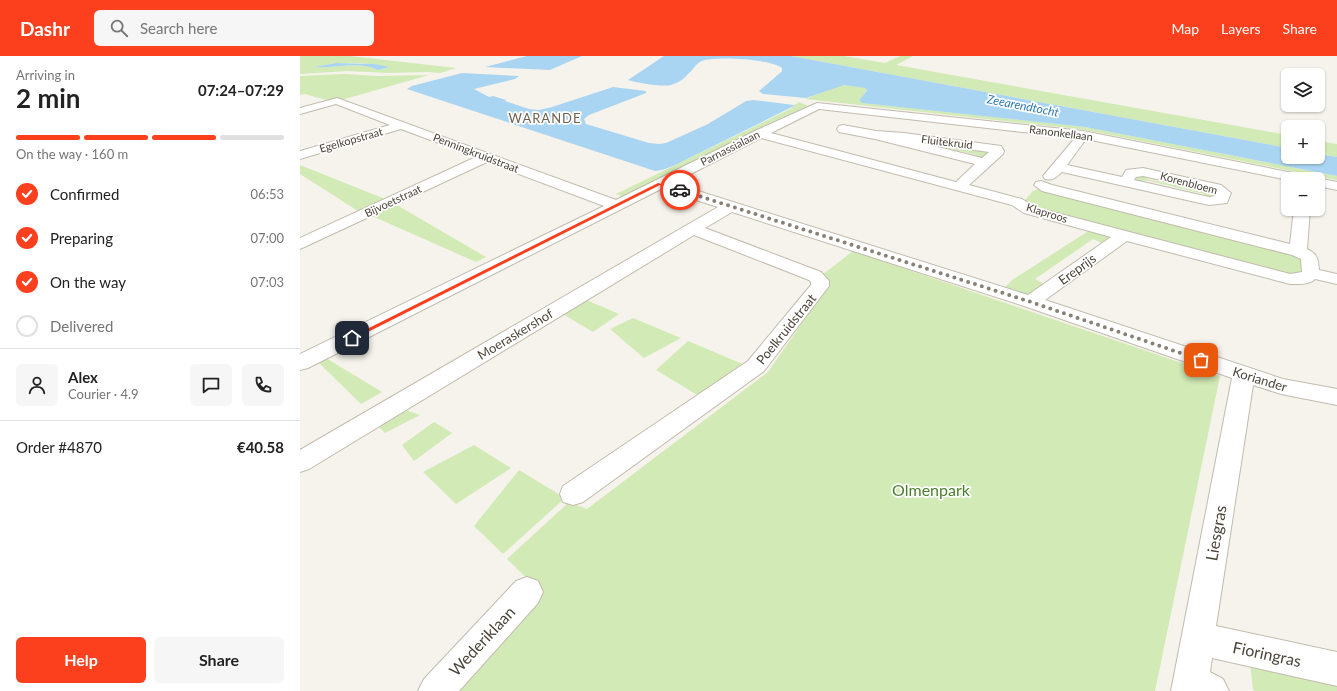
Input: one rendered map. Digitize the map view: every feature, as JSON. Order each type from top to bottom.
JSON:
[{"type":"street","name":"Penningkruidstraat","points":[[300,111],[337,101],[615,205]]},
{"type":"street","name":"Parnassialaan","points":[[300,363],[615,205],[817,106]]},
{"type":"street","name":"Ranonkellaan","points":[[817,106],[1082,135],[1281,175]]},
{"type":"street","name":"Egelkopstraat","points":[[300,154],[402,125]]},
{"type":"street","name":"Fluitekruid","points":[[843,129],[876,135],[985,163]]},
{"type":"street","name":"Klaproos","points":[[759,134],[959,186],[1028,192],[1047,188],[1298,251]]},
{"type":"street","name":"Fluitekruid","points":[[876,135],[904,137],[997,149],[998,151],[959,186]]},
{"type":"street","points":[[1028,192],[1059,167],[1082,135]]},
{"type":"street","name":"Bijvoetstraat","points":[[300,244],[487,157]]},
{"type":"street","name":"Korenbloem","points":[[1059,167],[1209,201],[1222,200],[1224,193],[1216,188],[1143,172],[1131,173],[1126,182]]},
{"type":"street","points":[[1325,183],[1337,186]]},
{"type":"street","name":"Koriander","points":[[660,184],[1031,302],[1281,386],[1337,397]]},
{"type":"street","name":"Klaproos","points":[[1028,192],[1023,207],[1030,210],[1290,279],[1307,278],[1311,273]]},
{"type":"street","name":"Moeraskershof","points":[[300,462],[731,206]]},
{"type":"street","points":[[1301,216],[1298,251],[1309,257],[1311,273],[1337,279]]},
{"type":"street","name":"Poelkruidstraat","points":[[573,494],[756,366],[820,286],[820,281],[815,276],[692,229]]},
{"type":"street","name":"Ereprijs","points":[[1031,302],[1124,235]]},
{"type":"street","name":"Liesgras","points":[[1197,688],[1198,639],[1244,374]]},
{"type":"street","name":"Wederiklaan","points":[[436,691],[527,592]]},
{"type":"street","name":"Fioringras","points":[[1198,639],[1337,668]]},
{"type":"green space","points":[[300,56],[350,56],[456,68],[440,73],[347,71],[300,74]],"holes":[[[336,63],[361,63],[390,67],[378,70],[370,67],[355,65],[314,67]]]},
{"type":"green space","points":[[791,56],[844,56],[885,63],[900,56],[913,56],[896,65],[1281,134],[1281,147]]},
{"type":"green space","points":[[345,74],[378,76],[429,75],[345,99],[330,101],[305,94],[300,95],[300,76]]},
{"type":"green space","points":[[847,85],[865,88],[867,91],[859,100],[862,103],[1085,127],[1316,172],[1297,172],[1086,130],[805,99],[837,86]]},
{"type":"green space","points":[[799,102],[808,106],[624,197],[616,194],[792,108]]},
{"type":"green space","points":[[916,141],[947,147],[991,151],[983,158],[974,158],[977,155]]},
{"type":"green space","points":[[1325,142],[1337,144],[1337,157],[1325,155]]},
{"type":"green space","points":[[300,165],[385,199],[358,211],[300,174]]},
{"type":"green space","points":[[1325,174],[1337,176],[1337,180],[1325,178]]},
{"type":"green space","points":[[1148,175],[1147,179],[1204,191],[1208,188],[1217,194],[1215,197],[1204,197],[1204,194],[1145,180],[1143,184],[1134,178],[1136,176]]},
{"type":"green space","points":[[1038,189],[1302,257],[1303,272],[1295,276],[1165,241],[1031,208],[1024,201],[1033,191]]},
{"type":"green space","points":[[395,204],[486,257],[476,262],[372,216]]},
{"type":"green space","points":[[1090,230],[1107,235],[1109,241],[1104,244],[1093,239],[1035,279],[1046,285],[1034,292],[1029,294],[1021,294],[1003,289],[1012,280]]},
{"type":"green space","name":"Olmenpark","points":[[853,251],[1220,376],[1155,691],[453,691],[542,593],[507,559],[569,502],[587,509],[768,372],[827,287],[829,280],[827,277],[822,275]]},
{"type":"green space","points":[[584,299],[619,314],[593,332],[561,313]]},
{"type":"green space","points":[[633,318],[681,338],[644,358],[610,329]]},
{"type":"green space","points":[[688,341],[745,365],[699,396],[656,370]]},
{"type":"green space","points":[[326,358],[382,392],[361,404],[318,362]]},
{"type":"green space","points":[[405,410],[420,415],[385,433],[377,425]]},
{"type":"green space","points":[[434,422],[452,433],[414,461],[402,445]]},
{"type":"green space","points":[[474,445],[511,468],[456,504],[423,472]]},
{"type":"green space","points":[[519,470],[565,498],[503,554],[474,526]]},
{"type":"green space","points":[[1250,662],[1337,682],[1337,691],[1255,691],[1253,690]]},
{"type":"water","points":[[527,56],[582,56],[550,70],[485,67]]},
{"type":"water","name":"Zeearendtocht","points":[[664,56],[791,56],[1281,147],[1281,164],[1325,164],[1325,155],[1337,157],[1337,176],[1325,174],[1325,172],[1316,172],[1085,127],[862,103],[859,100],[867,91],[865,88],[844,85],[806,98],[763,94],[759,91],[782,71],[782,68],[766,62],[743,59],[709,59],[700,62],[683,78],[671,85],[650,84],[628,80]]},
{"type":"water","points":[[336,63],[374,64],[390,67],[378,70],[370,67],[354,65],[314,67]]},
{"type":"water","points":[[462,73],[519,76],[515,79],[474,89],[489,97],[493,96],[529,109],[539,110],[613,87],[646,91],[646,93],[589,115],[584,119],[586,124],[649,143],[659,144],[666,143],[708,124],[746,101],[753,100],[794,106],[673,166],[655,171],[407,89],[412,86]]},
{"type":"way so far","points":[[680,190],[1031,302],[1201,360]]},
{"type":"district","name":"WARANDE","points":[[545,118]]},
{"type":"route","points":[[352,338],[615,205],[660,184],[680,190]]}]
